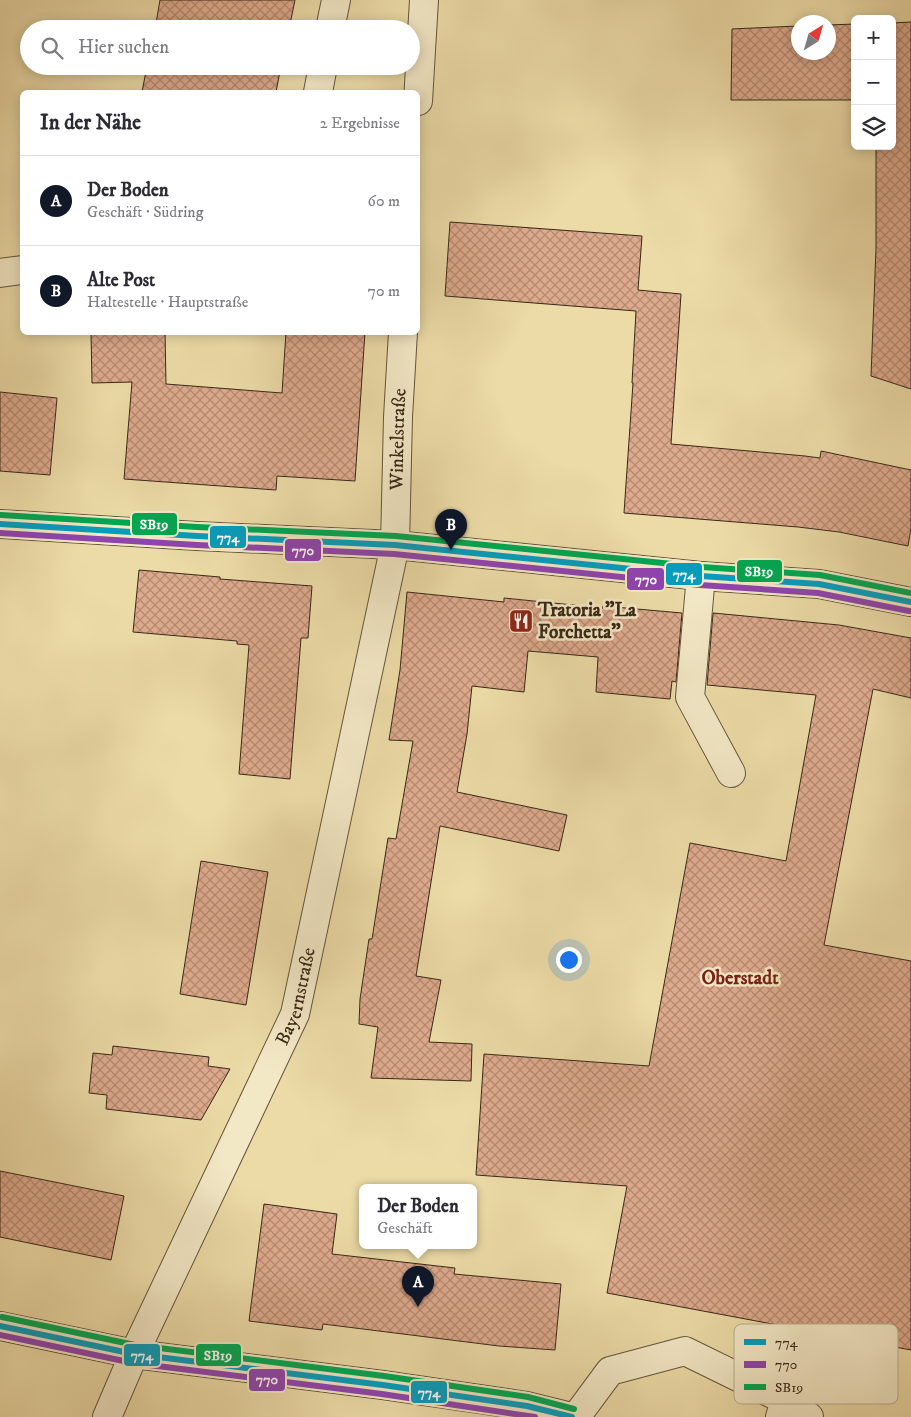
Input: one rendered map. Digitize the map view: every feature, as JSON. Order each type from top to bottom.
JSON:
[{"type":"street","points":[[332,20],[336,0]]},
{"type":"street","points":[[420,67],[424,0]]},
{"type":"street","points":[[318,90],[321,75]]},
{"type":"street","points":[[419,90],[420,75]]},
{"type":"street","points":[[0,273],[20,270]]},
{"type":"street","name":"Winkelstraße","points":[[395,545],[398,417],[403,335]]},
{"type":"street","points":[[0,524],[395,545],[701,576],[819,584],[911,602]]},
{"type":"street","name":"Bayernstraße","points":[[108,1417],[134,1354],[295,1014],[395,545]]},
{"type":"street","points":[[701,576],[690,696],[731,773]]},
{"type":"street","points":[[0,1326],[134,1354],[517,1404],[572,1417]]},
{"type":"street","points":[[576,1417],[610,1371],[685,1351],[734,1380]]},
{"type":"street","points":[[782,1408],[809,1417]]},
{"type":"building","points":[[160,0],[295,0],[291,20],[157,20]]},
{"type":"building","points":[[911,22],[911,389],[871,376],[876,249],[876,150],[896,150],[896,23]]},
{"type":"building","points":[[851,24],[851,100],[731,100],[732,29],[791,26],[791,60],[836,60],[836,25]]},
{"type":"building","points":[[145,75],[279,75],[276,90],[142,90]]},
{"type":"building","points":[[450,222],[642,236],[638,290],[681,294],[671,444],[820,458],[821,451],[911,470],[911,528],[908,546],[839,532],[798,527],[624,513],[636,311],[445,296]]},
{"type":"building","points":[[91,335],[165,335],[166,384],[282,393],[286,335],[365,335],[355,481],[277,476],[276,490],[124,479],[132,382],[92,383]]},
{"type":"building","points":[[0,392],[57,398],[50,475],[0,471]]},
{"type":"building","points":[[139,570],[220,577],[220,579],[312,586],[308,638],[301,638],[290,779],[239,774],[249,645],[237,644],[237,641],[133,632]]},
{"type":"building","points":[[407,592],[504,602],[504,598],[603,608],[603,606],[682,613],[676,682],[672,681],[670,699],[596,692],[598,657],[528,651],[524,692],[472,686],[467,734],[457,792],[567,815],[559,851],[440,826],[416,976],[441,980],[429,1042],[472,1044],[471,1081],[371,1078],[378,1027],[359,1024],[360,999],[369,939],[372,939],[388,838],[396,839],[413,741],[389,740],[400,670]]},
{"type":"building","points":[[713,613],[839,625],[911,638],[911,698],[873,689],[824,945],[911,961],[911,1350],[898,1348],[898,1324],[772,1324],[607,1293],[627,1186],[476,1175],[484,1054],[649,1066],[690,843],[786,861],[816,695],[707,685]]},
{"type":"building","points":[[201,861],[268,872],[246,1005],[180,994]]},
{"type":"building","points":[[113,1046],[209,1057],[208,1066],[230,1069],[201,1120],[106,1109],[107,1095],[89,1093],[93,1053],[112,1055]]},
{"type":"building","points":[[0,1171],[124,1196],[111,1260],[0,1237]]},
{"type":"building","points":[[264,1204],[337,1214],[332,1254],[455,1268],[454,1274],[561,1284],[555,1350],[499,1346],[323,1324],[322,1330],[249,1321]]},
{"type":"transit line","name":"SB19","points":[[1,515],[197,527],[396,536],[702,567],[820,575],[911,593]]},
{"type":"transit line","name":"774","points":[[0,524],[197,536],[395,545],[701,576],[819,584],[911,602]]},
{"type":"transit line","name":"770","points":[[0,533],[394,554],[700,585],[818,593],[909,611]]},
{"type":"transit line","name":"SB19","points":[[2,1317],[135,1345],[384,1376],[528,1397],[574,1409]]},
{"type":"transit line","name":"774","points":[[0,1326],[134,1354],[383,1385],[527,1406],[572,1417]]},
{"type":"transit line","name":"770","points":[[0,1335],[133,1363],[382,1394],[535,1417]]},
{"type":"place","name":"Alte Post","points":[[451,550]]},
{"type":"place","name":"Tratoria \"La Forchetta\"","points":[[521,621]]},
{"type":"place","name":"Der Boden","points":[[418,1307]]},
{"type":"district","name":"Oberstadt","points":[[740,978]]}]
